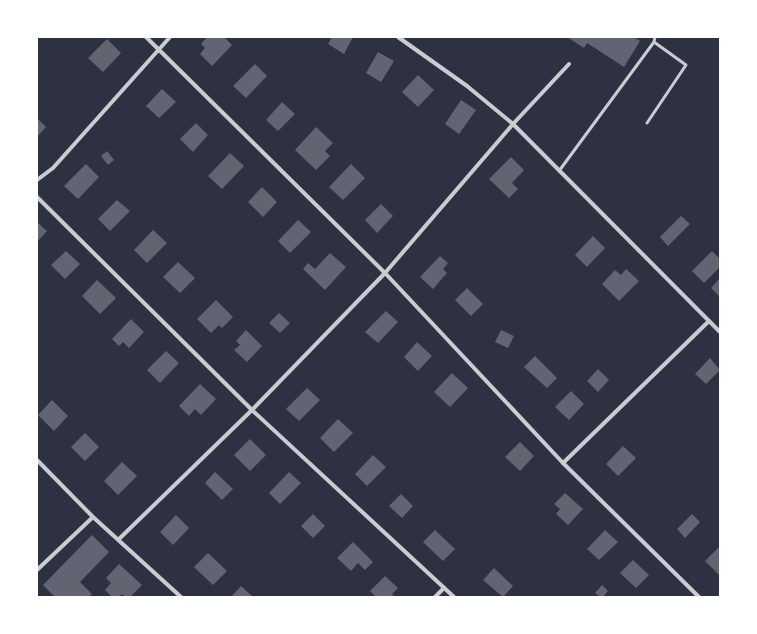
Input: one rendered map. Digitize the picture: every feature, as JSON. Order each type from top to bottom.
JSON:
[{"type":"street","points":[[146,37],[385,273],[563,463],[699,597]]},
{"type":"street","points":[[37,180],[53,168],[170,37]]},
{"type":"street","points":[[398,37],[468,86],[513,124],[720,332]]},
{"type":"street","points":[[119,539],[252,410],[385,273],[513,124],[569,64]]},
{"type":"street","points":[[37,197],[252,410],[454,597]]},
{"type":"street","points":[[563,463],[709,321]]},
{"type":"street","points":[[37,460],[93,517],[119,539],[181,597]]},
{"type":"street","points":[[37,570],[93,517]]},
{"type":"street","points":[[435,597],[444,588]]},
{"type":"lane","points":[[559,171],[654,42],[655,37]]},
{"type":"lane","points":[[647,123],[686,65],[654,42]]},
{"type":"building","points":[[207,37],[224,37],[232,45],[212,66],[200,54],[205,48],[201,44]]},
{"type":"building","points":[[332,37],[353,37],[344,54],[328,44]]},
{"type":"building","points":[[567,37],[633,37],[640,41],[624,67],[587,43],[584,48]]},
{"type":"building","points":[[107,39],[121,53],[103,72],[88,58]]},
{"type":"building","points":[[378,52],[394,61],[381,82],[366,73]]},
{"type":"building","points":[[255,64],[267,76],[246,98],[233,86]]},
{"type":"building","points":[[418,75],[434,90],[418,107],[402,92]]},
{"type":"building","points":[[162,89],[176,102],[159,118],[146,106]]},
{"type":"building","points":[[461,100],[476,110],[459,134],[445,124]]},
{"type":"building","points":[[282,102],[295,114],[278,131],[266,120]]},
{"type":"building","points":[[37,118],[46,127],[37,137]]},
{"type":"building","points":[[196,123],[208,135],[193,152],[180,139]]},
{"type":"building","points":[[316,127],[333,143],[325,151],[330,156],[316,170],[295,150]]},
{"type":"building","points":[[107,151],[114,160],[108,165],[101,156]]},
{"type":"building","points":[[230,153],[244,166],[222,189],[208,176]]},
{"type":"building","points":[[511,157],[524,170],[512,183],[518,189],[509,198],[489,179]]},
{"type":"building","points":[[86,164],[99,177],[78,199],[64,186]]},
{"type":"building","points":[[351,164],[365,178],[343,200],[329,187]]},
{"type":"building","points":[[262,187],[277,202],[263,217],[248,202]]},
{"type":"building","points":[[117,200],[130,211],[110,231],[98,219]]},
{"type":"building","points":[[381,204],[393,216],[377,233],[365,220]]},
{"type":"building","points":[[681,216],[690,224],[668,246],[660,237]]},
{"type":"building","points":[[298,220],[311,232],[290,253],[278,241]]},
{"type":"building","points":[[37,222],[47,231],[37,242]]},
{"type":"building","points":[[153,230],[167,243],[147,263],[134,250]]},
{"type":"building","points":[[593,236],[605,248],[587,267],[575,255]]},
{"type":"building","points":[[66,251],[80,264],[65,279],[51,265]]},
{"type":"building","points":[[712,251],[720,259],[720,267],[704,283],[692,271]]},
{"type":"building","points":[[330,253],[346,267],[325,290],[303,269],[308,263],[315,269]]},
{"type":"building","points":[[440,256],[448,263],[443,269],[447,273],[433,289],[420,277]]},
{"type":"building","points":[[178,262],[195,278],[180,293],[163,277]]},
{"type":"building","points":[[626,269],[639,281],[619,301],[602,284],[615,270],[621,275]]},
{"type":"building","points":[[720,278],[720,297],[711,288]]},
{"type":"building","points":[[97,280],[116,298],[100,314],[82,296]]},
{"type":"building","points":[[467,288],[483,304],[471,316],[455,300]]},
{"type":"building","points":[[216,300],[233,317],[222,328],[219,325],[211,333],[197,319]]},
{"type":"building","points":[[386,311],[398,322],[378,343],[365,332]]},
{"type":"building","points":[[279,313],[290,323],[280,333],[269,323]]},
{"type":"building","points":[[131,319],[144,332],[129,348],[123,342],[119,346],[112,339]]},
{"type":"building","points":[[246,330],[262,346],[247,362],[234,350],[240,345],[236,341]]},
{"type":"building","points":[[501,330],[514,336],[508,348],[495,342]]},
{"type":"building","points":[[417,342],[432,356],[418,371],[404,357]]},
{"type":"building","points":[[166,351],[179,363],[160,383],[147,370]]},
{"type":"building","points":[[535,356],[557,378],[547,388],[524,367]]},
{"type":"building","points":[[710,358],[720,370],[706,384],[695,374]]},
{"type":"building","points":[[598,369],[609,380],[598,392],[587,381]]},
{"type":"building","points":[[452,373],[468,388],[450,407],[434,392]]},
{"type":"building","points":[[200,384],[216,399],[201,415],[195,409],[189,416],[179,406]]},
{"type":"building","points":[[307,388],[320,400],[299,421],[286,409]]},
{"type":"building","points":[[571,391],[584,404],[569,420],[555,407]]},
{"type":"building","points":[[52,400],[68,416],[54,431],[38,415]]},
{"type":"building","points":[[338,419],[353,433],[334,452],[320,438]]},
{"type":"building","points":[[85,433],[99,447],[85,461],[71,447]]},
{"type":"building","points":[[250,439],[266,455],[250,471],[234,455]]},
{"type":"building","points":[[520,442],[534,456],[520,471],[505,457]]},
{"type":"building","points":[[623,446],[636,458],[618,476],[606,464]]},
{"type":"building","points":[[373,455],[386,467],[367,486],[355,474]]},
{"type":"building","points":[[122,462],[137,476],[118,495],[104,481]]},
{"type":"building","points":[[215,472],[233,489],[222,500],[205,483]]},
{"type":"building","points":[[289,472],[301,483],[280,504],[269,493]]},
{"type":"building","points":[[565,493],[583,509],[568,525],[556,514],[560,509],[554,504]]},
{"type":"building","points":[[401,494],[413,506],[402,518],[389,506]]},
{"type":"building","points":[[313,514],[325,526],[313,538],[301,526]]},
{"type":"building","points":[[692,514],[700,522],[685,538],[677,529]]},
{"type":"building","points":[[176,515],[189,528],[173,545],[160,532]]},
{"type":"building","points":[[435,530],[455,549],[443,561],[423,542]]},
{"type":"building","points":[[605,530],[618,542],[599,560],[587,549]]},
{"type":"building","points":[[92,535],[109,552],[80,582],[92,594],[89,597],[55,597],[43,585]]},
{"type":"building","points":[[353,542],[373,562],[365,570],[358,563],[351,571],[337,558]]},
{"type":"building","points":[[720,546],[720,574],[719,575],[705,561]]},
{"type":"building","points":[[208,553],[227,571],[213,585],[194,567]]},
{"type":"building","points":[[633,560],[649,575],[636,588],[620,573]]},
{"type":"building","points":[[119,564],[142,585],[130,597],[125,597],[122,594],[119,597],[112,597],[105,590],[111,583],[106,578]]},
{"type":"building","points":[[494,568],[513,586],[503,597],[483,580]]},
{"type":"building","points":[[385,576],[398,588],[392,594],[395,597],[376,597],[370,591]]},
{"type":"building","points":[[602,585],[608,591],[603,597],[600,597],[595,593]]},
{"type":"building","points":[[241,586],[253,597],[231,597]]}]
